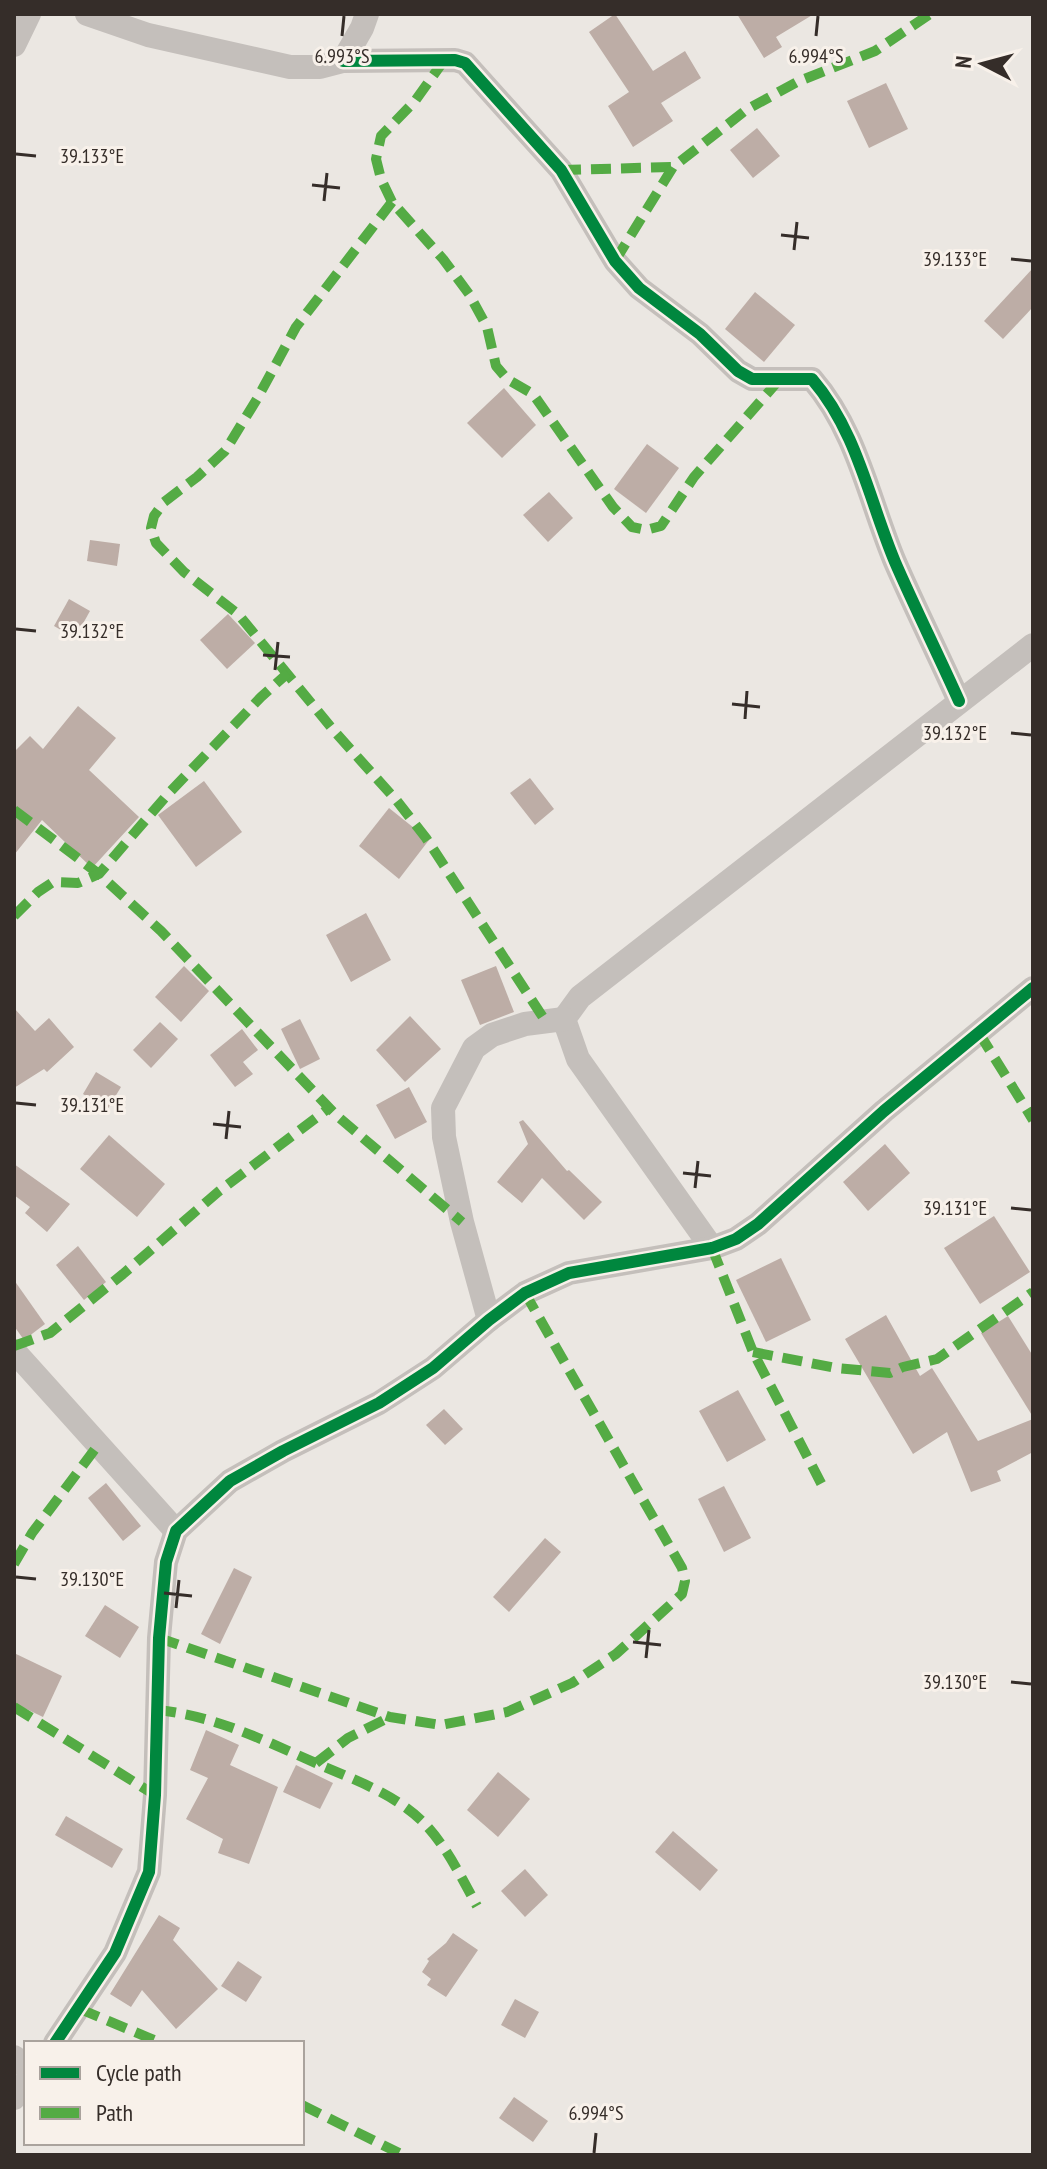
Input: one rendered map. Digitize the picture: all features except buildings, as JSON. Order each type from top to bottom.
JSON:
[{"type":"street","points":[[14,45],[29,14]]},
{"type":"street","points":[[87,14],[148,35],[290,67],[320,67],[343,61],[445,59],[465,63],[561,170],[615,261],[639,288],[700,334],[738,371],[752,379],[812,379],[837,416],[857,458],[894,560],[959,701]]},
{"type":"street","points":[[343,61],[367,14]]},
{"type":"street","points":[[489,1320],[444,1137],[443,1108],[474,1048],[492,1035],[525,1024],[564,1019],[580,997],[1033,645]]},
{"type":"street","points":[[56,2041],[115,1953],[149,1872],[155,1795],[159,1638],[166,1562],[176,1531],[230,1481],[379,1403],[433,1368],[525,1293],[569,1273],[712,1248],[736,1239],[758,1224],[884,1111],[1033,988]]},
{"type":"street","points":[[564,1019],[578,1059],[712,1248]]},
{"type":"street","points":[[14,1351],[176,1531]]},
{"type":"marked path","points":[[615,261],[673,167],[746,110],[797,82],[875,51],[930,14]]},
{"type":"marked path","points":[[445,59],[415,101],[381,136],[376,159],[381,179],[392,202],[443,259],[469,294],[487,327],[496,366],[507,379],[533,394],[613,507],[632,527],[646,530],[661,526],[694,477],[779,380]]},
{"type":"marked path","points":[[561,170],[673,167]]},
{"type":"marked path","points":[[392,202],[296,327],[225,451],[164,502],[154,516],[151,528],[156,543],[184,572],[238,614],[335,732],[397,801],[426,838],[546,1022]]},
{"type":"marked path","points":[[14,916],[53,882],[78,883],[99,874],[168,794],[288,673]]},
{"type":"marked path","points":[[14,810],[99,874],[161,931],[336,1115],[462,1222]]},
{"type":"marked path","points":[[979,1033],[1033,1120]]},
{"type":"marked path","points":[[14,1346],[50,1333],[218,1192],[329,1108]]},
{"type":"marked path","points":[[712,1248],[753,1352],[823,1487]]},
{"type":"marked path","points":[[753,1352],[836,1368],[890,1373],[937,1359],[1033,1292]]},
{"type":"marked path","points":[[159,1638],[390,1717],[441,1725],[507,1712],[572,1683],[616,1654],[682,1594],[685,1581],[682,1568],[525,1293]]},
{"type":"marked path","points":[[14,1564],[32,1533],[98,1445]]},
{"type":"marked path","points":[[14,1707],[155,1795]]},
{"type":"marked path","points":[[156,1710],[198,1717],[239,1730],[387,1796],[413,1813],[432,1832],[477,1906]]},
{"type":"marked path","points":[[316,1763],[348,1738],[390,1717]]},
{"type":"marked path","points":[[80,2009],[156,2041]]},
{"type":"marked path","points":[[304,2106],[399,2153]]},
{"type":"cycle path","points":[[343,61],[455,60],[465,63],[561,170],[615,261],[639,288],[700,334],[738,371],[752,379],[812,379],[827,399],[851,443],[895,562],[959,701]]},
{"type":"cycle path","points":[[56,2041],[115,1953],[149,1872],[155,1795],[159,1638],[166,1562],[176,1531],[230,1481],[379,1403],[433,1368],[525,1293],[569,1273],[712,1248],[736,1239],[758,1224],[884,1111],[1033,988]]}]
